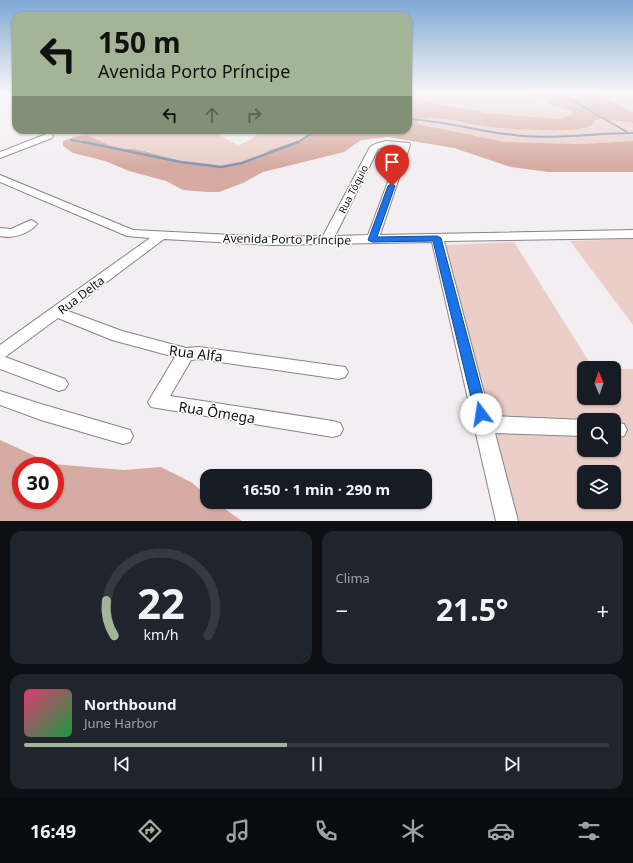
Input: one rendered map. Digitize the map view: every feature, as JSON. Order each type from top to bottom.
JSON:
[{"type":"street","points":[[0,155],[48,136]]},
{"type":"street","name":"Rua Tóquio","points":[[328,240],[374,147],[380,144],[395,143],[406,145],[372,240]]},
{"type":"street","name":"Avenida Porto Príncipe","points":[[0,178],[131,233],[160,236],[270,241],[633,234]]},
{"type":"street","points":[[0,232],[4,234],[16,232],[31,224]]},
{"type":"street","name":"Rua Delta","points":[[0,353],[160,236]]},
{"type":"street","points":[[437,238],[507,521]]},
{"type":"street","name":"Rua Alfa","points":[[57,312],[118,336],[186,354],[199,353],[339,372]]},
{"type":"street","name":"Rua Ômega","points":[[186,354],[157,402],[333,429]]},
{"type":"street","points":[[0,362],[59,384]]},
{"type":"street","points":[[0,398],[41,412],[123,436]]},
{"type":"street","points":[[484,424],[577,428]]},
{"type":"shaded area","points":[[412,116],[527,116],[560,119],[567,116],[633,116],[633,123],[603,119],[595,120],[592,125],[588,127],[563,130],[496,127],[447,119],[417,119],[418,124],[505,142],[580,144],[633,141],[633,172],[548,172],[511,167],[454,148],[388,137],[361,140],[344,152],[263,172],[243,183],[219,192],[206,192],[183,190],[166,181],[129,171],[105,161],[73,153],[63,146],[63,141],[73,137],[87,136],[119,148],[141,150],[190,164],[210,167],[224,167],[253,160],[264,155],[269,150],[296,142],[311,134],[412,134]]},
{"type":"shaded area","points":[[527,116],[567,116],[560,119]]},
{"type":"shaded area","points":[[433,117],[492,126],[537,130],[566,130],[584,128],[589,127],[594,120],[603,119],[633,123],[633,141],[580,144],[505,142],[418,124],[417,119]]},
{"type":"shaded area","points":[[217,134],[238,145],[250,140],[258,134],[311,134],[264,156],[235,165],[222,167],[200,166],[139,149],[116,148],[92,137],[81,135]]},
{"type":"shaded area","points":[[633,239],[633,325],[570,241]]},
{"type":"shaded area","points":[[514,242],[589,361],[577,361],[577,405],[621,405],[621,369],[633,369],[633,521],[513,521],[445,245]]},
{"type":"shaded area","points":[[0,440],[38,457],[12,457],[12,509],[64,509],[64,465],[124,470],[161,467],[191,482],[200,489],[200,509],[225,509],[242,521],[0,521]]},
{"type":"waterway","points":[[600,116],[627,132]]},
{"type":"waterway","points":[[412,119],[537,137],[633,133]]},
{"type":"waterway","points":[[297,143],[310,134]]},
{"type":"waterway","points":[[71,140],[87,143]]},
{"type":"waterway","points":[[83,142],[87,143]]},
{"type":"waterway","points":[[87,143],[181,162],[221,167],[242,163],[298,142]]},
{"type":"route","points":[[392,186],[372,240],[437,238],[481,414]]}]
